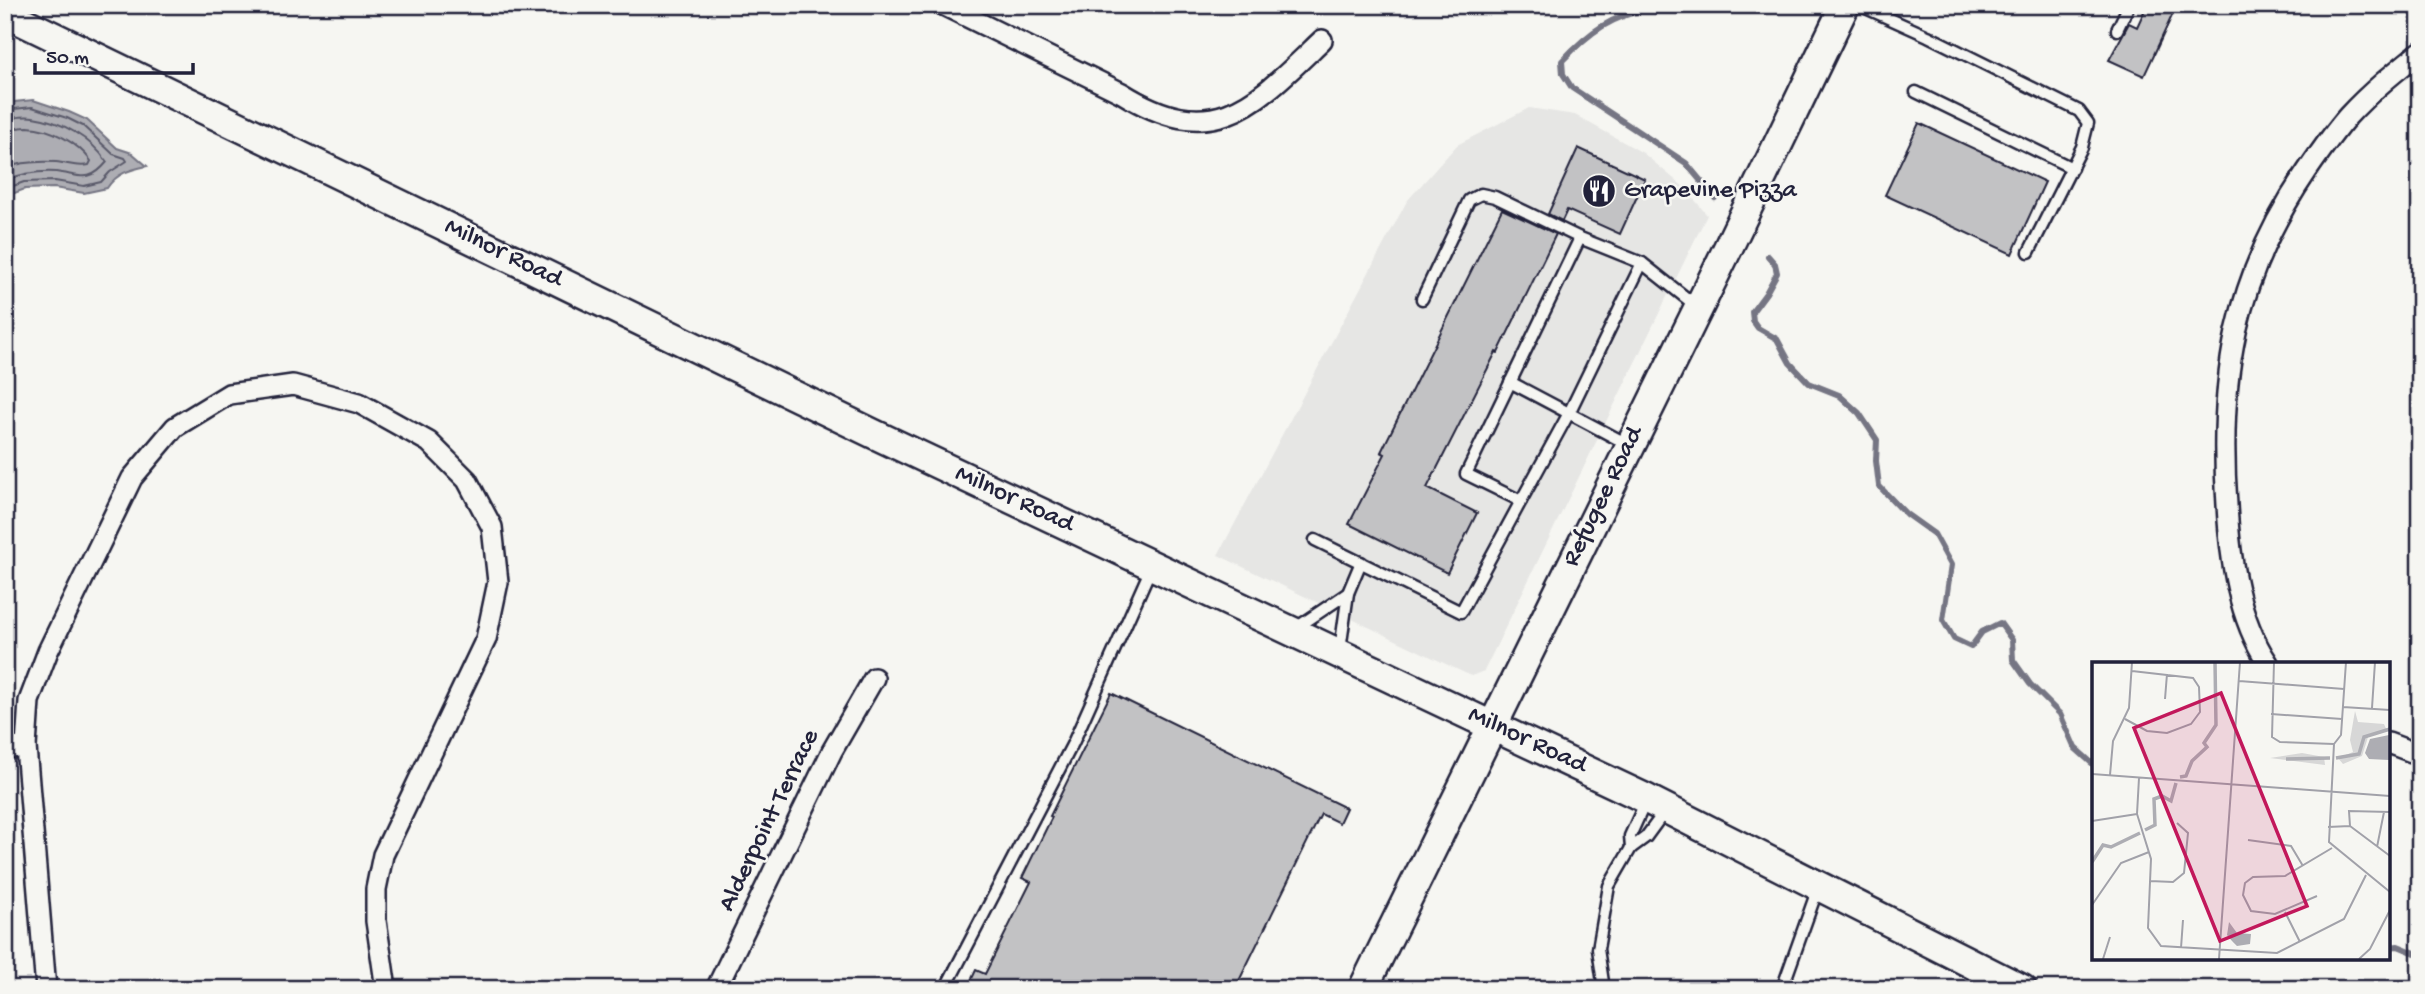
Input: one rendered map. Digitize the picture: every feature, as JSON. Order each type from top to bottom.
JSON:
[{"type":"main road","name":"Refugee Road","points":[[1363,989],[1845,5]]},
{"type":"main road","name":"Milnor Road","points":[[5,13],[874,434],[1657,804],[2022,989]]},
{"type":"street","points":[[943,5],[1122,93],[1147,109],[1191,120],[1232,114],[1257,100],[1322,40]]},
{"type":"street","points":[[2267,662],[2253,639],[2242,606],[2228,516],[2224,423],[2229,365],[2240,314],[2252,275],[2273,228],[2293,191],[2328,139],[2366,97],[2420,52]]},
{"type":"street","points":[[46,989],[26,747],[29,701],[48,651],[132,478],[174,427],[229,394],[293,385],[359,403],[429,442],[467,480],[492,527],[498,582],[486,639],[383,855],[376,889],[376,921],[386,989]]},
{"type":"street","name":"Alderpoint Terrace","points":[[716,989],[832,751],[874,678]]},
{"type":"street","points":[[2390,744],[2420,755]]},
{"type":"street","points":[[5,748],[26,747]]},
{"type":"lane","points":[[1859,5],[2079,111],[2088,123],[2082,147],[2029,252]]},
{"type":"lane","points":[[2117,30],[2129,5]]},
{"type":"lane","points":[[1916,92],[2072,168]]},
{"type":"lane","points":[[1422,299],[1469,200],[1481,194],[1495,197],[1580,238],[1642,263],[1698,308]]},
{"type":"lane","points":[[1521,501],[1466,474],[1580,238]]},
{"type":"lane","points":[[1315,540],[1461,612],[1569,413],[1642,263]]},
{"type":"lane","points":[[1510,382],[1630,446]]},
{"type":"lane","points":[[1339,652],[1348,593],[1361,562]]},
{"type":"lane","points":[[945,989],[1073,743],[1152,565]]},
{"type":"lane","points":[[1292,631],[1348,593]]},
{"type":"lane","points":[[1631,848],[1630,835],[1657,804]]},
{"type":"lane","points":[[1604,989],[1598,949],[1609,886],[1631,848],[1647,837],[1657,804]]},
{"type":"lane","points":[[1782,989],[1819,884]]},
{"type":"shaded area","points":[[1529,108],[1575,115],[1643,153],[1685,188],[1707,215],[1484,671],[1471,676],[1218,555],[1407,201],[1457,145]]},
{"type":"water","points":[[33,100],[87,120],[117,148],[132,153],[147,166],[124,173],[107,188],[84,193],[54,188],[25,189],[9,195],[5,202],[5,103]]},
{"type":"building","points":[[2147,5],[2177,5],[2144,76],[2109,60],[2129,23],[2137,27]]},
{"type":"building","points":[[1919,123],[2045,182],[2012,254],[1885,195]]},
{"type":"building","name":"Grapevine Pizza","points":[[1578,148],[1645,179],[1620,234],[1567,210],[1562,221],[1548,214]]},
{"type":"building","points":[[1502,209],[1556,234],[1498,353],[1496,352],[1427,488],[1477,513],[1447,573],[1349,524],[1385,454],[1381,452]]},
{"type":"building","points":[[1111,693],[1346,808],[1339,823],[1321,814],[1235,989],[967,989],[976,970],[985,974],[1031,882],[1022,878]]},
{"type":"waterway","points":[[1653,5],[1613,20],[1592,33],[1562,61],[1563,74],[1572,88],[1686,163],[1715,198]]},
{"type":"waterway","points":[[1768,256],[1775,264],[1777,273],[1752,312],[1753,321],[1758,328],[1777,339],[1790,363],[1809,383],[1839,395],[1859,413],[1877,440],[1879,486],[1906,514],[1934,534],[1951,565],[1943,620],[1954,639],[1971,647],[1982,632],[2000,623],[2012,640],[2013,660],[2030,684],[2060,714],[2075,748],[2092,763]]},
{"type":"waterway","points":[[2390,947],[2398,946],[2420,955]]},
{"type":"place","name":"Grapevine Pizza","points":[[1599,191]]}]
